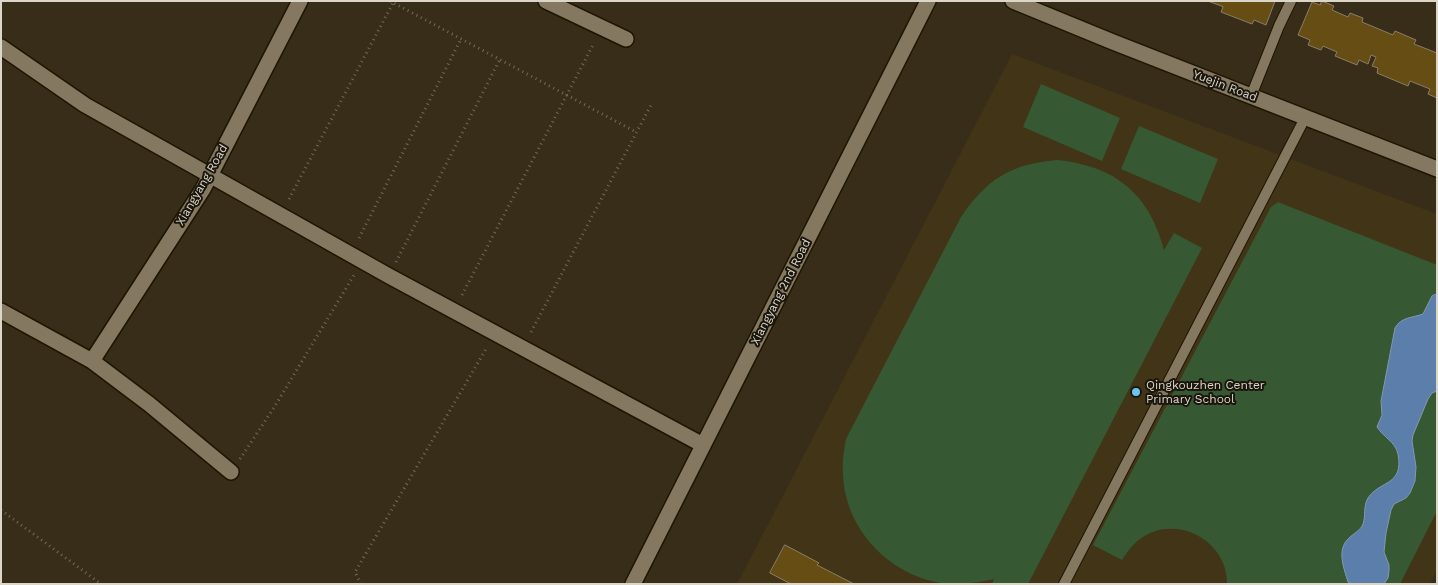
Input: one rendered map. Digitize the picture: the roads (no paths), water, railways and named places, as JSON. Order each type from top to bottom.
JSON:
[{"type":"street","name":"Xiangyang Road","points":[[92,361],[202,189],[300,1]]},
{"type":"street","points":[[546,1],[626,39]]},
{"type":"street","name":"Xiangyang 2nd Road","points":[[633,584],[928,1]]},
{"type":"street","name":"Yuejin Road","points":[[1013,1],[1437,169]]},
{"type":"street","points":[[1,47],[85,106],[356,258],[703,445]]},
{"type":"street","points":[[1,311],[92,361],[149,404],[231,472]]},
{"type":"lane","points":[[1251,96],[1278,26],[1291,1]]},
{"type":"lane","points":[[1064,584],[1305,118]]},
{"type":"water","points":[[1437,294],[1437,391],[1432,393],[1428,399],[1413,435],[1412,441],[1416,467],[1415,481],[1406,498],[1394,504],[1391,510],[1384,552],[1389,565],[1388,578],[1384,584],[1351,584],[1348,582],[1342,559],[1345,543],[1362,526],[1368,498],[1373,492],[1390,481],[1398,472],[1398,454],[1392,442],[1377,427],[1382,415],[1381,401],[1395,328],[1397,324],[1404,320],[1423,314],[1432,296]]},
{"type":"place","name":"Qingkouzhen Center Primary School","points":[[1136,392]]}]
